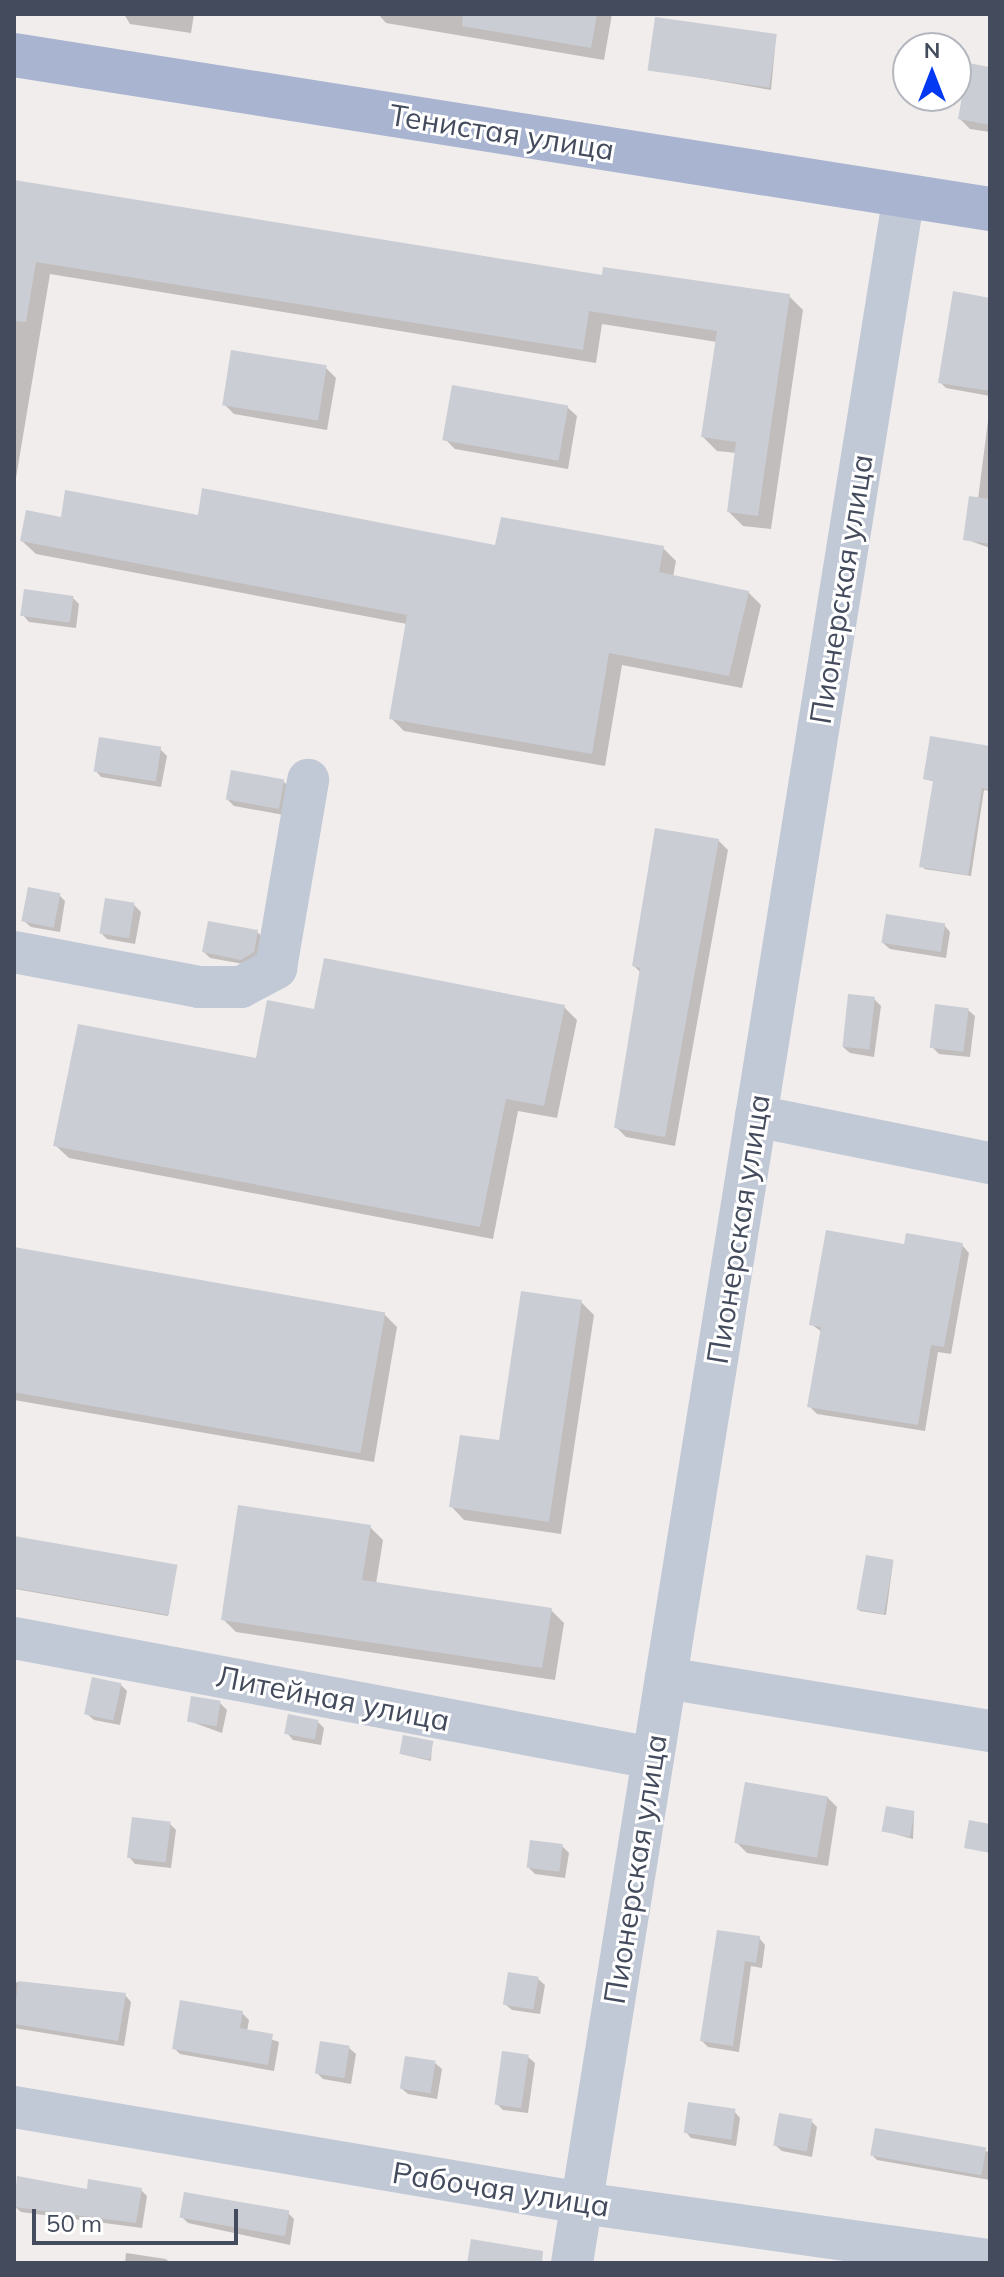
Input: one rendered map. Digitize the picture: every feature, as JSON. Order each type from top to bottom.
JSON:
[{"type":"main road","name":"Тенистая улица","points":[[14,55],[990,209]]},
{"type":"street","name":"Пионерская улица","points":[[572,2263],[904,195]]},
{"type":"street","points":[[14,952],[199,987],[241,987],[276,968],[308,780]]},
{"type":"street","points":[[756,1116],[990,1163]]},
{"type":"street","name":"Литейная улица","points":[[14,1638],[653,1758]]},
{"type":"street","points":[[666,1678],[990,1731]]},
{"type":"street","name":"Рабочая улица","points":[[14,2107],[582,2203],[990,2260]]},
{"type":"building","points":[[463,14],[597,14],[591,48],[462,26]]},
{"type":"building","points":[[655,17],[777,34],[769,88],[647,70]]},
{"type":"building","points":[[972,64],[990,67],[990,125],[958,119],[959,112],[972,112]]},
{"type":"building","points":[[14,180],[602,275],[603,267],[790,294],[758,516],[727,512],[736,442],[701,437],[717,331],[589,311],[583,350],[36,262],[26,322],[14,321]]},
{"type":"building","points":[[953,291],[990,298],[990,391],[938,383]]},
{"type":"building","points":[[231,350],[327,365],[318,420],[222,405]]},
{"type":"building","points":[[452,385],[568,405],[558,461],[442,440]]},
{"type":"building","points":[[202,488],[495,545],[501,517],[664,546],[659,572],[749,591],[729,676],[609,653],[592,754],[389,719],[407,615],[20,541],[26,510],[61,517],[65,490],[198,515]]},
{"type":"building","points":[[969,496],[990,499],[990,544],[963,540]]},
{"type":"building","points":[[24,589],[74,596],[70,623],[20,616]]},
{"type":"building","points":[[930,736],[990,746],[990,790],[982,788],[968,875],[919,867],[933,781],[923,779]]},
{"type":"building","points":[[99,737],[161,747],[156,781],[94,772]]},
{"type":"building","points":[[231,770],[284,779],[279,809],[226,800]]},
{"type":"building","points":[[655,828],[719,839],[665,1137],[614,1128],[640,968],[632,966]]},
{"type":"building","points":[[28,887],[60,893],[54,928],[21,921]]},
{"type":"building","points":[[105,898],[135,903],[129,938],[99,934]]},
{"type":"building","points":[[886,914],[945,923],[941,952],[881,943]]},
{"type":"building","points":[[208,921],[258,930],[254,952],[241,960],[202,952]]},
{"type":"building","points":[[324,958],[565,1005],[544,1106],[506,1099],[480,1227],[53,1146],[78,1024],[256,1058],[267,1000],[314,1009]]},
{"type":"building","points":[[848,994],[875,997],[869,1050],[842,1047]]},
{"type":"building","points":[[935,1004],[969,1008],[963,1052],[930,1048]]},
{"type":"building","points":[[826,1230],[904,1244],[906,1233],[963,1243],[944,1347],[931,1345],[918,1425],[807,1407],[821,1327],[809,1325]]},
{"type":"building","points":[[14,1247],[385,1312],[360,1453],[14,1392]]},
{"type":"building","points":[[521,1291],[582,1300],[549,1522],[449,1507],[460,1435],[499,1440]]},
{"type":"building","points":[[238,1505],[371,1525],[362,1580],[552,1608],[542,1668],[221,1620]]},
{"type":"building","points":[[14,1536],[177,1565],[169,1615],[14,1588]]},
{"type":"building","points":[[866,1555],[894,1560],[884,1614],[856,1609]]},
{"type":"building","points":[[92,1677],[121,1683],[113,1720],[84,1714]]},
{"type":"building","points":[[191,1696],[221,1701],[217,1726],[187,1722]]},
{"type":"building","points":[[288,1714],[318,1720],[315,1740],[284,1734]]},
{"type":"building","points":[[403,1735],[433,1741],[430,1760],[399,1754]]},
{"type":"building","points":[[745,1782],[828,1797],[817,1858],[734,1843]]},
{"type":"building","points":[[886,1806],[915,1811],[910,1837],[881,1832]]},
{"type":"building","points":[[132,1817],[171,1822],[166,1862],[127,1858]]},
{"type":"building","points":[[969,1820],[990,1824],[990,1853],[964,1848]]},
{"type":"building","points":[[530,1840],[563,1844],[559,1872],[527,1868]]},
{"type":"building","points":[[717,1930],[760,1936],[756,1963],[745,1961],[733,2046],[700,2041]]},
{"type":"building","points":[[508,1972],[539,1977],[533,2009],[503,2005]]},
{"type":"building","points":[[18,1981],[126,1993],[118,2041],[14,2024]]},
{"type":"building","points":[[180,2000],[243,2011],[240,2028],[273,2034],[268,2065],[172,2049]]},
{"type":"building","points":[[320,2041],[350,2046],[344,2078],[315,2074]]},
{"type":"building","points":[[502,2051],[529,2055],[521,2108],[494,2104]]},
{"type":"building","points":[[405,2056],[436,2061],[430,2093],[400,2089]]},
{"type":"building","points":[[688,2102],[736,2109],[731,2139],[684,2133]]},
{"type":"building","points":[[779,2113],[812,2119],[807,2151],[773,2145]]},
{"type":"building","points":[[875,2128],[986,2148],[981,2175],[870,2156]]},
{"type":"building","points":[[17,2176],[87,2189],[88,2179],[142,2188],[136,2223],[14,2207]]},
{"type":"building","points":[[184,2192],[289,2211],[285,2236],[179,2218]]},
{"type":"building","points":[[471,2239],[543,2251],[542,2263],[467,2263]]}]
